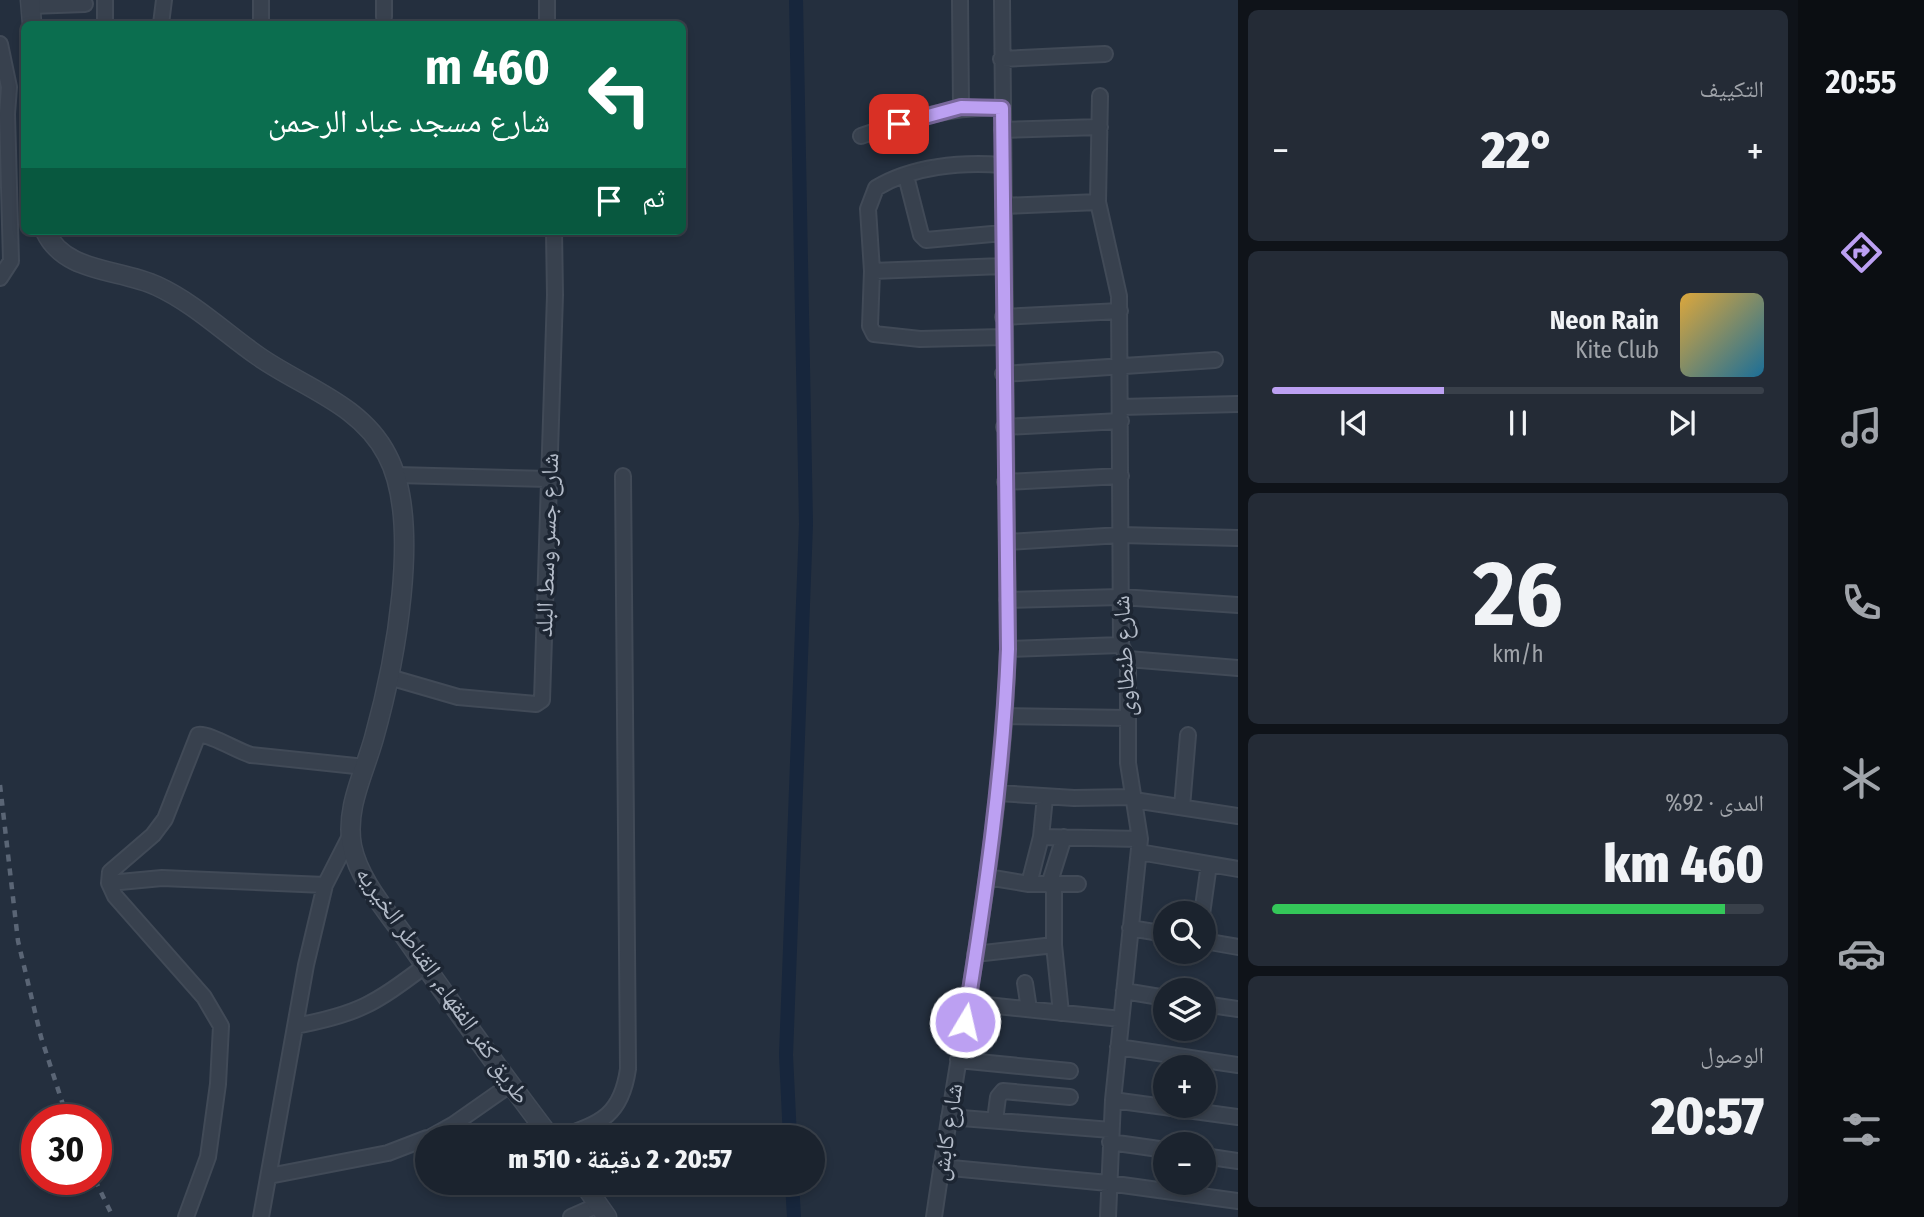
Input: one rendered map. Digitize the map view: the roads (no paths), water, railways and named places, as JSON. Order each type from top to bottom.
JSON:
[{"type":"street","points":[[105,0],[105,21]]},
{"type":"street","points":[[162,21],[164,0]]},
{"type":"street","points":[[261,0],[261,21]]},
{"type":"street","points":[[384,0],[384,17]]},
{"type":"street","points":[[547,0],[547,21]]},
{"type":"street","points":[[960,0],[961,107]]},
{"type":"street","name":"شارع كابش","points":[[934,1217],[987,877],[1006,716],[1008,649],[1003,374],[1002,0]]},
{"type":"street","points":[[32,21],[30,3],[85,4]]},
{"type":"street","points":[[0,44],[9,87],[6,114],[11,261],[0,278]]},
{"type":"street","points":[[1001,60],[1105,54]]},
{"type":"street","name":"شارع طنطاوى","points":[[1100,96],[1098,202],[1120,311],[1121,645],[1128,659],[1128,763],[1139,846],[1113,1100],[1108,1217]]},
{"type":"street","points":[[861,136],[961,107],[1002,108]]},
{"type":"street","points":[[1002,130],[1100,127]]},
{"type":"street","points":[[1002,165],[972,163],[906,176],[876,188],[870,198],[870,326],[874,334],[920,339],[1003,337]]},
{"type":"street","points":[[906,176],[920,235],[926,240],[1003,233]]},
{"type":"street","points":[[1003,206],[1098,202]]},
{"type":"street","name":"طريق كفر الفقهاء, القناطر الخيريه","points":[[48,235],[58,251],[70,260],[157,286],[192,307],[262,359],[339,404],[374,434],[397,475],[403,501],[402,578],[389,677],[353,804],[350,836],[365,879],[541,1125]]},
{"type":"street","name":"شارع جسر وسط البلد","points":[[389,677],[458,697],[540,703],[543,695],[555,295],[554,235]]},
{"type":"street","points":[[872,271],[1003,266]]},
{"type":"street","points":[[1003,317],[1120,311]]},
{"type":"street","points":[[1003,374],[1215,360]]},
{"type":"street","points":[[1004,427],[1238,404]]},
{"type":"street","points":[[397,475],[549,479]]},
{"type":"street","points":[[593,1125],[612,1113],[625,1087],[628,1069],[623,476]]},
{"type":"street","points":[[1005,482],[1121,476]]},
{"type":"street","points":[[1007,542],[1121,535],[1238,538]]},
{"type":"street","points":[[1007,600],[1121,597],[1238,605]]},
{"type":"street","points":[[1008,649],[1121,645]]},
{"type":"street","points":[[1128,659],[1238,668]]},
{"type":"street","points":[[1006,716],[1128,718]]},
{"type":"street","points":[[186,1217],[208,1157],[218,1084],[220,1026],[204,996],[129,916],[109,883],[111,867],[138,849],[165,819],[198,735],[208,735],[234,751],[251,755],[365,767]]},
{"type":"street","points":[[1182,807],[1188,735]]},
{"type":"street","points":[[998,793],[1133,799],[1238,816],[1238,808]]},
{"type":"street","points":[[1029,884],[1041,837],[1045,797]]},
{"type":"street","points":[[261,1217],[295,1026],[325,885],[350,836]]},
{"type":"street","points":[[1041,837],[1139,846],[1238,869]]},
{"type":"street","points":[[1061,1013],[1054,945],[1052,885],[1065,838]]},
{"type":"street","points":[[1204,901],[1209,864]]},
{"type":"street","points":[[987,877],[1029,884],[1078,884]]},
{"type":"street","points":[[109,883],[162,878],[325,885]]},
{"type":"street","points":[[1130,928],[1153,932]]},
{"type":"street","points":[[1216,943],[1238,947]]},
{"type":"street","points":[[975,954],[1054,945]]},
{"type":"street","points":[[295,1026],[340,1017],[363,1009],[425,965]]},
{"type":"street","points":[[1025,982],[1029,1009]]},
{"type":"street","points":[[1124,991],[1153,996]]},
{"type":"street","points":[[968,1003],[1121,1019]]},
{"type":"street","points":[[1216,1006],[1238,1009]]},
{"type":"street","points":[[1118,1047],[1238,1065]]},
{"type":"street","points":[[958,1060],[1070,1071]]},
{"type":"street","points":[[452,1125],[510,1084]]},
{"type":"street","points":[[995,1120],[998,1097],[1003,1091],[1070,1097]]},
{"type":"street","points":[[1113,1100],[1238,1117]]},
{"type":"street","points":[[949,1116],[1111,1136],[1153,1147]]},
{"type":"street","points":[[269,1176],[388,1153],[415,1143]]},
{"type":"street","points":[[1216,1158],[1238,1161]]},
{"type":"street","points":[[942,1167],[1108,1183],[1238,1201]]},
{"type":"street","points":[[571,1217],[603,1211],[592,1195]]},
{"type":"waterway","points":[[789,1125],[786,1055],[806,524],[796,0]]},
{"type":"waterway","points":[[793,1195],[794,1217]]},
{"type":"railway","points":[[0,785],[18,941],[41,1037],[63,1104]]},
{"type":"railway","points":[[102,1195],[113,1217]]}]
